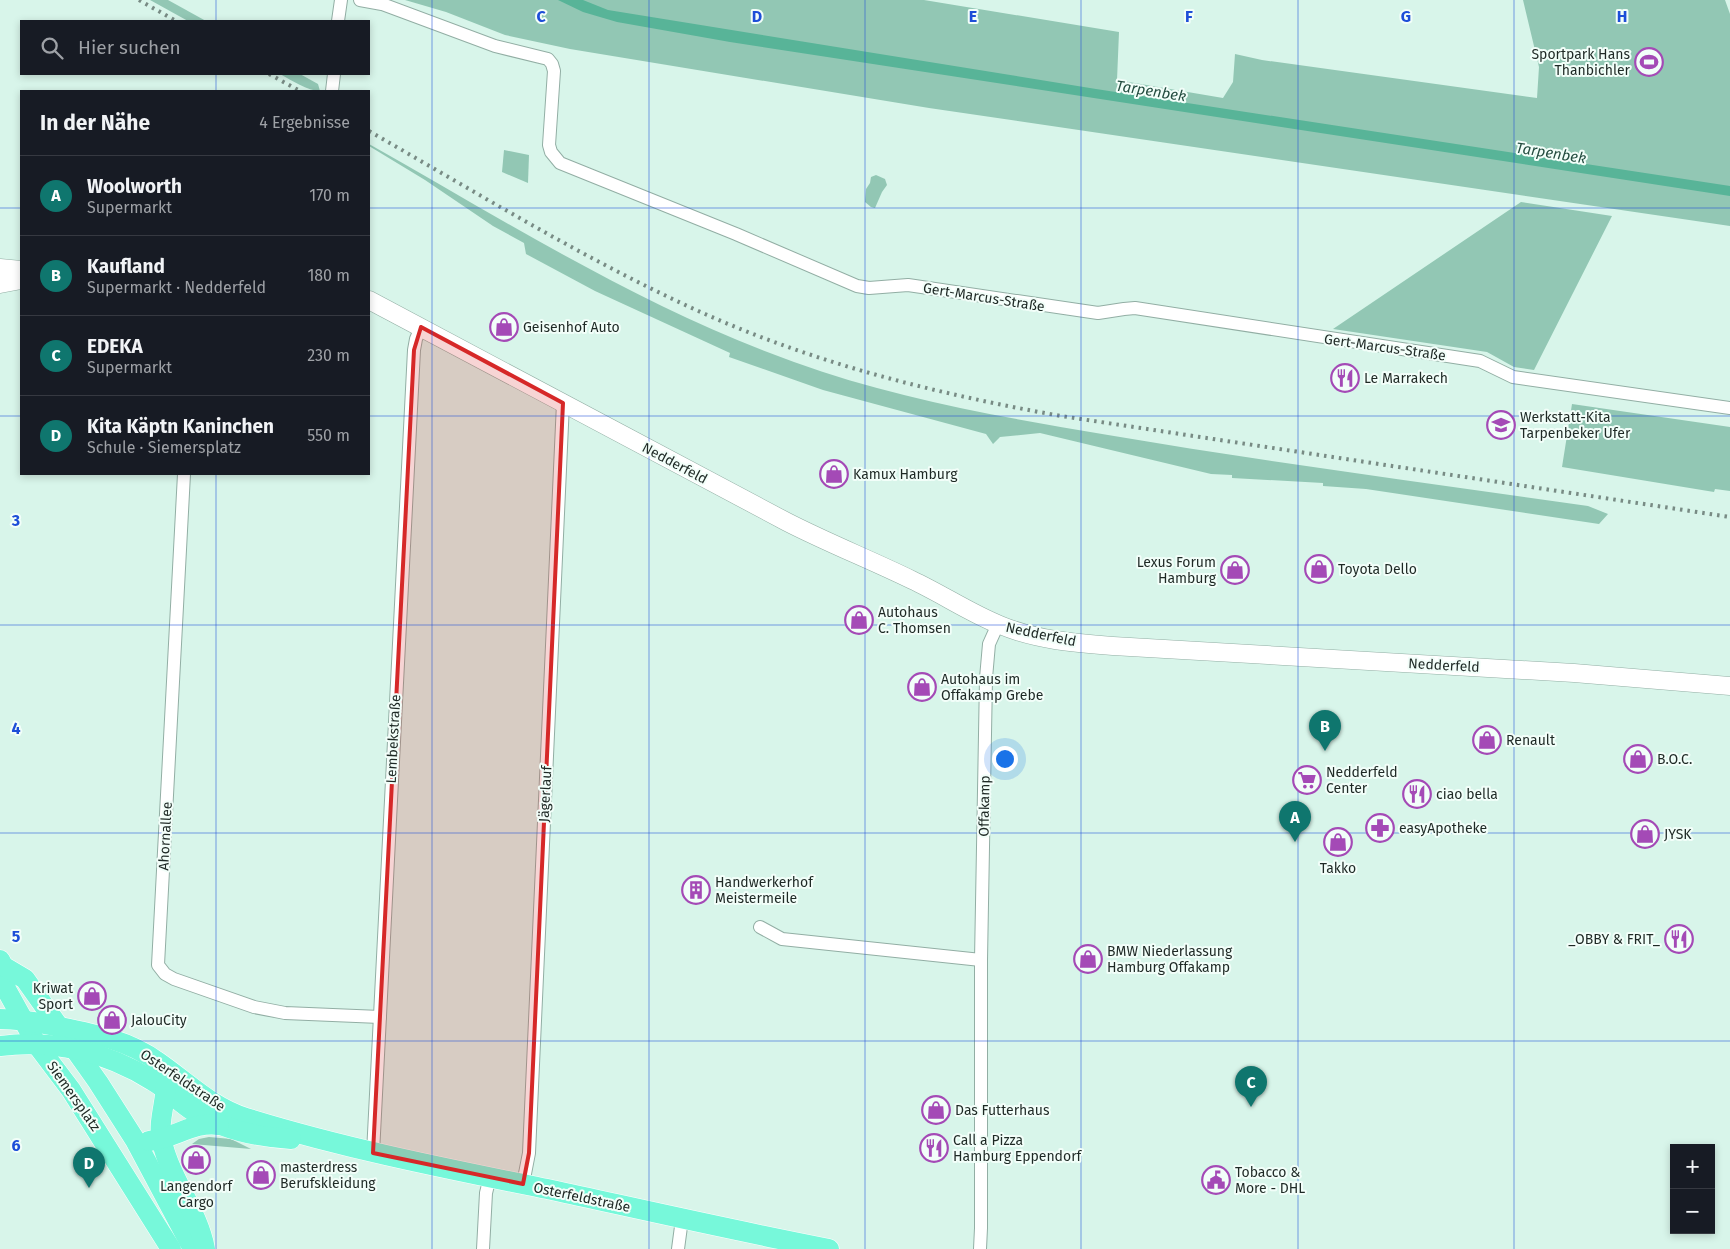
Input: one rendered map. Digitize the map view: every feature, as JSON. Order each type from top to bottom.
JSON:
[{"type":"main road","points":[[0,268],[20,270]]},
{"type":"main road","points":[[0,284],[20,280]]},
{"type":"main road","name":"Nedderfeld","points":[[370,301],[787,522],[1018,632],[1078,643],[1574,673],[1730,686]]},
{"type":"main road","points":[[2,963],[6,989],[33,1032]]},
{"type":"main road","points":[[0,1019],[33,1032]]},
{"type":"main road","name":"Osterfeldstraße","points":[[33,1032],[121,1063],[154,1081],[193,1111],[221,1126],[263,1137],[335,1144]]},
{"type":"main road","name":"Osterfeldstraße","points":[[33,1032],[119,1041],[158,1061],[202,1096],[222,1108],[246,1118],[335,1144],[829,1249]]},
{"type":"main road","name":"Siemersplatz","points":[[33,1032],[75,1048],[135,1140],[193,1249]]},
{"type":"main road","name":"Siemersplatz","points":[[33,1032],[98,1131],[171,1249]]},
{"type":"main road","points":[[158,1061],[165,1075],[166,1090],[161,1139],[171,1169],[200,1228],[205,1249]]},
{"type":"main road","points":[[98,1131],[135,1140],[149,1141],[161,1139],[192,1126],[207,1124],[221,1126]]},
{"type":"street","points":[[338,20],[341,0]]},
{"type":"street","name":"Gert-Marcus-Straße","points":[[360,0],[382,4],[495,46],[548,59],[554,71],[550,145],[551,152],[560,163],[736,234],[857,286],[869,288],[908,285],[1098,314],[1135,308],[1480,360],[1513,377],[1730,408]]},
{"type":"street","points":[[332,90],[334,75]]},
{"type":"street","name":"Lembekstraße","points":[[373,1153],[414,350],[422,327]]},
{"type":"street","name":"Jägerlauf","points":[[523,1184],[529,1153],[563,403]]},
{"type":"street","name":"Ahornallee","points":[[184,475],[158,965],[165,974],[174,978],[254,1006],[286,1013],[380,1017]]},
{"type":"street","name":"Offakamp","points":[[980,1249],[981,960],[986,678],[987,655],[998,624]]},
{"type":"street","points":[[760,927],[782,939],[981,960]]},
{"type":"street","points":[[484,1249],[486,1193],[490,1177]]},
{"type":"street","points":[[678,1249],[682,1219]]},
{"type":"highlighted area","points":[[421,327],[563,403],[529,1153],[523,1184],[373,1153],[414,350]]},
{"type":"shaded area","points":[[150,0],[168,0],[204,20],[186,20]]},
{"type":"shaded area","points":[[405,0],[924,0],[1119,32],[1117,80],[1223,98],[1233,82],[1235,54],[1262,60],[1537,98],[1539,67],[1523,0],[1725,0],[1730,14],[1730,226],[929,108],[570,49],[505,35],[446,12]]},
{"type":"shaded area","points":[[558,0],[583,0],[608,10],[1096,89],[1730,186],[1730,196],[730,42],[617,22],[583,12]]},
{"type":"shaded area","points":[[282,75],[302,75],[318,84],[320,90],[312,90]]},
{"type":"shaded area","points":[[370,145],[524,233],[630,290],[738,340],[832,375],[910,397],[1029,421],[1228,454],[1588,506],[1608,514],[1599,524],[1366,489],[1323,486],[1323,483],[1232,478],[1232,475],[1211,474],[1040,433],[1000,437],[993,444],[986,434],[823,390],[729,357],[730,353],[595,291],[526,254],[524,243],[493,226],[425,180],[370,147]]},
{"type":"shaded area","points":[[504,150],[529,155],[528,183],[502,172]]},
{"type":"shaded area","points":[[876,175],[885,179],[887,185],[875,208],[865,202],[866,189],[871,177]]},
{"type":"shaded area","points":[[1521,202],[1612,216],[1534,370],[1514,367],[1487,352],[1333,329]]},
{"type":"shaded area","points":[[1572,404],[1730,427],[1730,491],[1715,489],[1714,492],[1562,467]]},
{"type":"shaded area","points":[[209,1137],[231,1139],[251,1149],[192,1144],[199,1139]]},
{"type":"railway","points":[[139,0],[174,20]]},
{"type":"railway","points":[[271,75],[298,90]]},
{"type":"railway","points":[[370,132],[535,227],[662,294],[748,332],[836,363],[880,376],[970,398],[1061,416],[1730,517]]},
{"type":"place","name":"Sportpark Hans Thanbichler","points":[[1649,62]]},
{"type":"place","name":"Geisenhof Auto","points":[[504,327]]},
{"type":"place","name":"Le Marrakech","points":[[1345,378]]},
{"type":"place","name":"Werkstatt-Kita Tarpenbeker Ufer","points":[[1501,425]]},
{"type":"place","name":"Kamux Hamburg","points":[[834,474]]},
{"type":"place","name":"Toyota Dello","points":[[1319,569]]},
{"type":"place","name":"Lexus Forum Hamburg","points":[[1235,570]]},
{"type":"place","name":"Autohaus C. Thomsen","points":[[859,620]]},
{"type":"place","name":"Autohaus im Offakamp Grebe","points":[[922,687]]},
{"type":"place","name":"Renault","points":[[1487,740]]},
{"type":"place","name":"Kaufland","points":[[1325,751]]},
{"type":"place","name":"B.O.C.","points":[[1638,759]]},
{"type":"place","name":"Nedderfeld Center","points":[[1307,780]]},
{"type":"place","name":"ciao bella","points":[[1417,794]]},
{"type":"place","name":"easyApotheke","points":[[1380,828]]},
{"type":"place","name":"JYSK","points":[[1645,834]]},
{"type":"place","name":"Woolworth","points":[[1295,842]]},
{"type":"place","name":"Takko","points":[[1338,842]]},
{"type":"place","name":"Handwerkerhof Meistermeile","points":[[696,890]]},
{"type":"place","name":"_OBBY & FRIT_","points":[[1679,939]]},
{"type":"place","name":"BMW Niederlassung Hamburg Offakamp","points":[[1088,959]]},
{"type":"place","name":"Kriwat Sport","points":[[92,996]]},
{"type":"place","name":"JalouCity","points":[[112,1020]]},
{"type":"place","name":"EDEKA","points":[[1251,1107]]},
{"type":"place","name":"Das Futterhaus","points":[[936,1110]]},
{"type":"place","name":"Call a Pizza Hamburg Eppendorf","points":[[934,1148]]},
{"type":"place","name":"Langendorf Cargo","points":[[196,1160]]},
{"type":"place","name":"masterdress Berufskleidung","points":[[261,1175]]},
{"type":"place","name":"Tobacco & More - DHL","points":[[1216,1180]]},
{"type":"place","name":"Kita Käptn Kaninchen","points":[[89,1188]]},
{"type":"water label","name":"Tarpenbek","points":[[1151,91]]},
{"type":"water label","name":"Tarpenbek","points":[[1551,153]]}]
